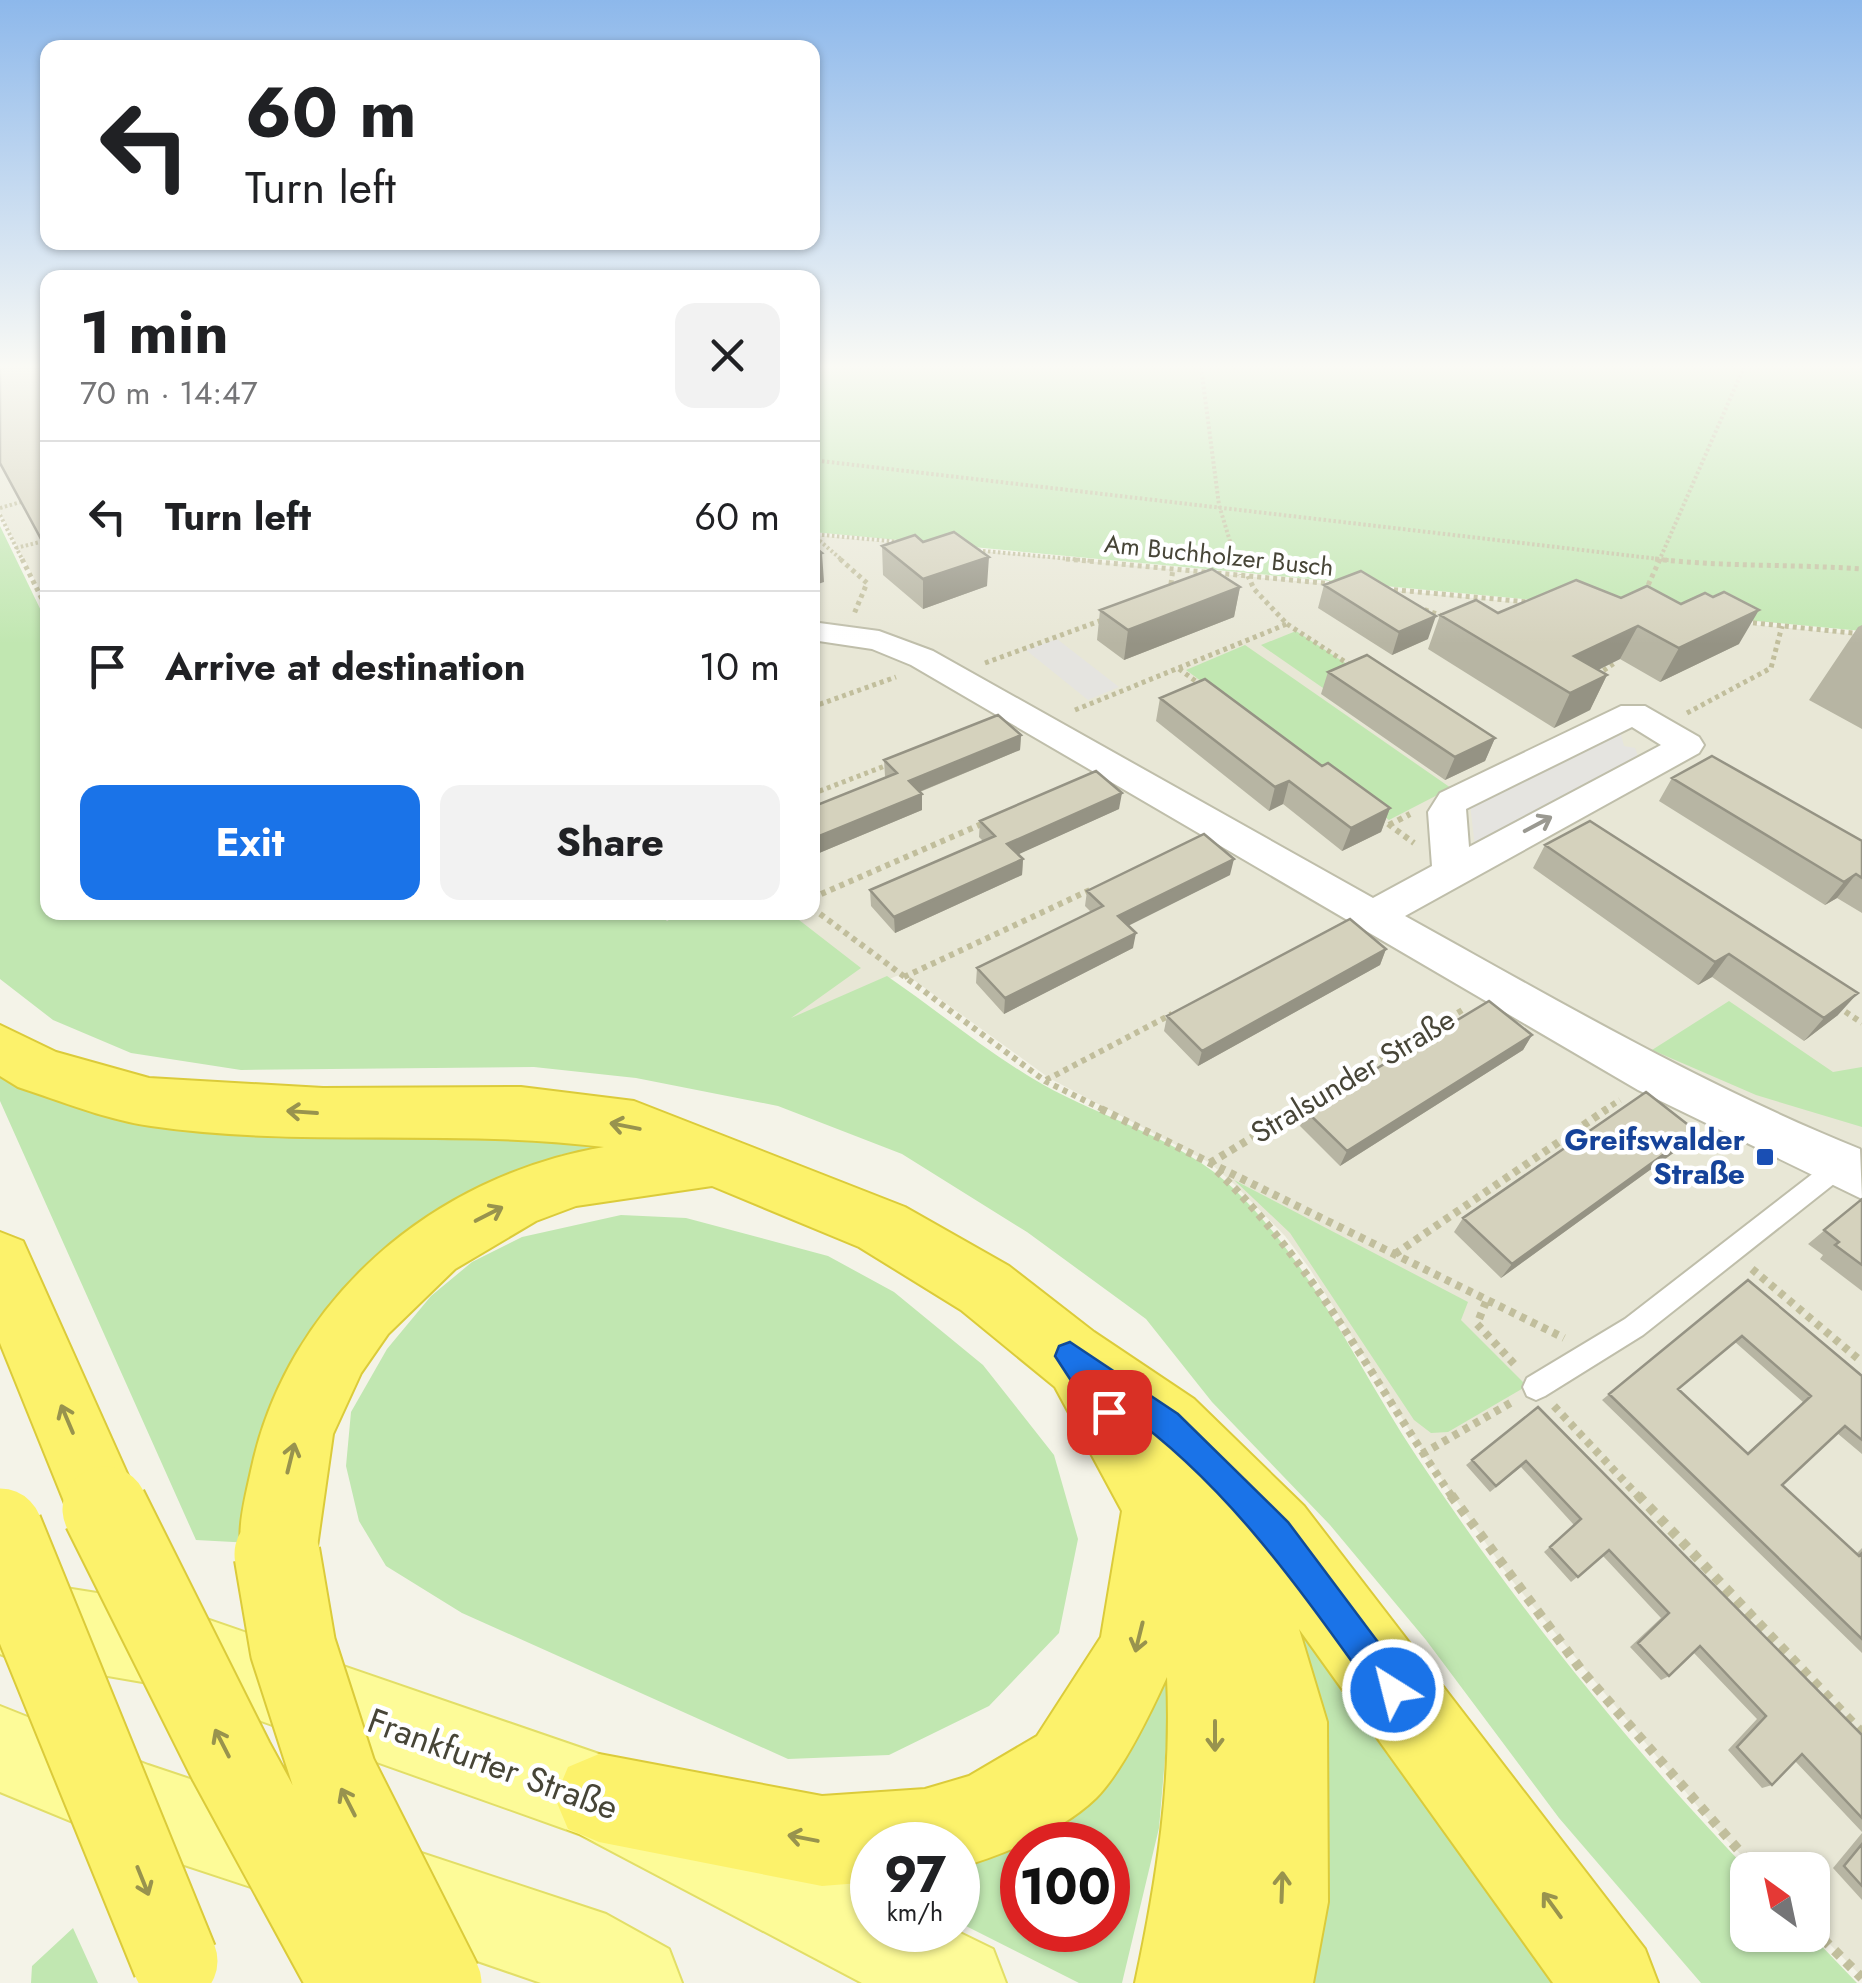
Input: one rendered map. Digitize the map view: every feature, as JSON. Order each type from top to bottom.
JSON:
[{"type":"highway","points":[[0,1048],[39,1071],[148,1102],[324,1114],[521,1112],[634,1126],[882,1227],[985,1288],[1070,1356],[1168,1424],[1277,1533],[1611,1983]]},
{"type":"highway","points":[[439,1983],[334,1775],[293,1648],[277,1554],[286,1480],[312,1393],[369,1302],[458,1230],[559,1184],[717,1159]]},
{"type":"highway","points":[[0,1262],[105,1509],[231,1762],[352,1983]]},
{"type":"highway","points":[[1070,1356],[1137,1456],[1161,1506],[1206,1647],[1216,1730],[1212,1818],[1182,1983]]},
{"type":"highway","points":[[1168,1424],[1240,1562],[1285,1722],[1282,1902],[1266,1983]]},
{"type":"highway","points":[[599,1798],[822,1841],[925,1833],[978,1818],[1028,1794],[1067,1766],[1112,1698],[1140,1644],[1161,1506]]},
{"type":"highway","points":[[0,1531],[181,1972]]},
{"type":"main road","name":"Frankfurter Straße","points":[[0,1618],[160,1644],[599,1798],[959,1983]]},
{"type":"main road","points":[[0,1748],[148,1809],[572,1947],[636,1983]]},
{"type":"street","name":"Stralsunder Straße","points":[[829,632],[879,640],[942,670],[1654,1077],[1746,1124],[1856,1167]]},
{"type":"street","points":[[1372,916],[1687,745],[1634,713],[1454,801],[1446,812],[1452,870]]},
{"type":"lane","name":"Stralsunder Straße","points":[[1536,1388],[1634,1327],[1732,1252],[1856,1167]]},
{"type":"path","points":[[1213,460],[1219,506],[1240,575]]},
{"type":"path","points":[[1645,594],[1704,460]]},
{"type":"path","points":[[820,461],[1716,566],[1774,563],[1862,569]]},
{"type":"path","points":[[32,499],[0,511],[40,596]]},
{"type":"path","points":[[820,535],[912,544]]},
{"type":"path","points":[[820,541],[867,584],[829,632]]},
{"type":"path","points":[[16,548],[40,542]]},
{"type":"path","name":"Am Buchholzer Busch","points":[[971,549],[1342,585]]},
{"type":"path","points":[[1170,595],[1173,568]]},
{"type":"path","points":[[1248,576],[1254,589],[1287,624],[1367,677]]},
{"type":"path","points":[[1393,598],[1379,588],[1538,603]]},
{"type":"path","points":[[1408,604],[1455,622]]},
{"type":"path","points":[[820,705],[1116,615]]},
{"type":"path","points":[[1728,620],[1862,634]]},
{"type":"path","points":[[1041,724],[1287,624]]},
{"type":"path","points":[[1686,714],[1771,668],[1782,626]]},
{"type":"path","points":[[1603,686],[1590,678],[1616,662]]},
{"type":"path","points":[[1179,669],[1209,691]]},
{"type":"path","points":[[820,791],[895,762]]},
{"type":"path","points":[[1374,814],[1452,870]]},
{"type":"path","points":[[820,894],[990,820]]},
{"type":"path","points":[[903,978],[1096,887]]},
{"type":"path","points":[[820,914],[1045,1081],[1591,1353]]},
{"type":"path","name":"Stralsunder Straße","points":[[1208,1164],[1498,988]]},
{"type":"path","points":[[1825,998],[1862,1022]]},
{"type":"path","points":[[1045,1081],[1186,1006]]},
{"type":"path","points":[[1394,1254],[1654,1077]]},
{"type":"path","points":[[1208,1164],[1262,1212],[1309,1270],[1422,1454],[1508,1578],[1610,1706],[1740,1852]]},
{"type":"path","points":[[1732,1252],[1862,1362]]},
{"type":"path","points":[[1486,1302],[1477,1324],[1862,1733]]},
{"type":"path","points":[[1422,1454],[1536,1388]]},
{"type":"path","points":[[1830,1946],[1862,1978]]},
{"type":"shaded area","points":[[0,460],[40,460],[40,590],[0,512]]},
{"type":"shaded area","points":[[820,536],[1862,635],[1862,1977],[1830,1944],[1830,1852],[1738,1852],[1717,1830],[1510,1578],[1424,1454],[1310,1269],[1285,1236],[1210,1163],[1049,1078],[904,973],[784,1022],[667,920],[820,920]]},
{"type":"shaded area","points":[[1057,639],[1119,687],[1088,700],[1026,650]]},
{"type":"shaded area","points":[[1620,731],[1624,746],[1635,748],[1643,769],[1476,857],[1469,794]]},
{"type":"green space","points":[[820,460],[1862,460],[1862,631],[820,533]]},
{"type":"green space","points":[[0,526],[40,609],[40,920],[799,920],[861,968],[791,1018],[887,976],[1022,1072],[1191,1156],[1234,1189],[1311,1283],[1417,1457],[1532,1619],[1659,1773],[1731,1852],[1730,1952],[1827,1952],[1857,1983],[1701,1983],[1559,1818],[1426,1640],[1330,1525],[1212,1402],[1146,1319],[1027,1232],[902,1154],[778,1106],[636,1078],[534,1067],[241,1070],[131,1053],[53,1020],[0,979]]},
{"type":"green space","points":[[1296,631],[1359,672],[1323,688],[1261,645]]},
{"type":"green space","points":[[1245,645],[1451,788],[1389,820],[1186,670]]},
{"type":"green space","points":[[1729,1001],[1833,1072],[1862,1067],[1862,1127],[1756,1095],[1652,1050]]},
{"type":"green space","points":[[0,1067],[514,1129],[682,1156],[563,1154],[489,1183],[434,1216],[252,1543],[196,1540],[0,1101]]},
{"type":"green space","points":[[1234,1180],[1468,1302],[1461,1320],[1527,1386],[1448,1432],[1431,1433],[1414,1420],[1290,1233]]},
{"type":"green space","points":[[621,1215],[686,1218],[828,1256],[894,1292],[983,1365],[1054,1455],[1078,1539],[1059,1633],[989,1706],[889,1755],[788,1759],[462,1613],[386,1566],[359,1521],[346,1466],[351,1412],[387,1349],[431,1296],[472,1262],[522,1237]]},
{"type":"green space","points":[[1272,1556],[1578,1983],[1300,1983]]},
{"type":"green space","points":[[1160,1620],[1169,1712],[1159,1828],[1130,1949],[1130,1822],[1022,1822]]},
{"type":"green space","points":[[1000,1835],[1000,1943],[980,1933],[980,1843]]},
{"type":"green space","points":[[73,1928],[98,1983],[31,1983],[32,1966]]},
{"type":"green space","points":[[1018,1952],[1129,1952],[1122,1983],[1079,1983]]},
{"type":"building","points":[[0,460],[40,460],[40,537]]},
{"type":"building","points":[[954,532],[989,557],[923,579],[882,546],[915,535],[923,542]]},
{"type":"building","points":[[1212,569],[1240,587],[1128,630],[1100,610]]},
{"type":"building","points":[[1361,571],[1436,616],[1399,632],[1324,585]]},
{"type":"building","points":[[1576,580],[1621,598],[1647,586],[1681,604],[1705,593],[1713,597],[1724,592],[1759,610],[1679,648],[1638,626],[1574,656],[1607,675],[1570,693],[1440,615],[1476,600],[1498,613]]},
{"type":"building","points":[[1367,655],[1495,738],[1455,757],[1328,672]]},
{"type":"building","points":[[1205,679],[1322,766],[1328,763],[1390,808],[1351,828],[1289,781],[1275,787],[1160,698]]},
{"type":"building","points":[[998,715],[1021,735],[909,781],[922,794],[820,836],[820,804],[897,773],[884,760]]},
{"type":"building","points":[[1712,756],[1862,841],[1862,878],[1856,874],[1844,882],[1672,778]]},
{"type":"building","points":[[1096,771],[1122,793],[1007,844],[1023,859],[894,917],[870,890],[995,836],[980,821]]},
{"type":"building","points":[[1590,821],[1858,993],[1824,1018],[1729,954],[1715,962],[1545,845]]},
{"type":"building","points":[[1204,834],[1234,859],[1118,916],[1136,933],[1005,998],[977,968],[1103,906],[1087,891]]},
{"type":"building","points":[[1350,919],[1386,949],[1202,1051],[1167,1016]]},
{"type":"building","points":[[1489,1001],[1532,1035],[1347,1151],[1306,1111]]},
{"type":"building","points":[[1646,1092],[1696,1131],[1512,1264],[1463,1218]]},
{"type":"building","points":[[1862,1199],[1862,1265],[1835,1245],[1839,1242],[1824,1230]]},
{"type":"building","points":[[1748,1280],[1862,1376],[1862,1440],[1845,1426],[1782,1485],[1859,1556],[1862,1553],[1862,1639],[1609,1394]],"holes":[[[1742,1336],[1811,1396],[1748,1454],[1678,1389]]]},
{"type":"building","points":[[1538,1407],[1862,1735],[1862,1818],[1802,1754],[1772,1785],[1737,1747],[1766,1716],[1700,1646],[1669,1676],[1638,1643],[1669,1613],[1609,1550],[1578,1577],[1550,1547],[1581,1519],[1526,1461],[1496,1486],[1472,1460]]},
{"type":"building","points":[[1862,1844],[1862,1886],[1844,1866]]},
{"type":"place","name":"Greifswalder Straße","points":[[1765,1157]]},
{"type":"route","points":[[1109,1412],[1070,1356],[1168,1424],[1277,1533],[1393,1690]]}]
